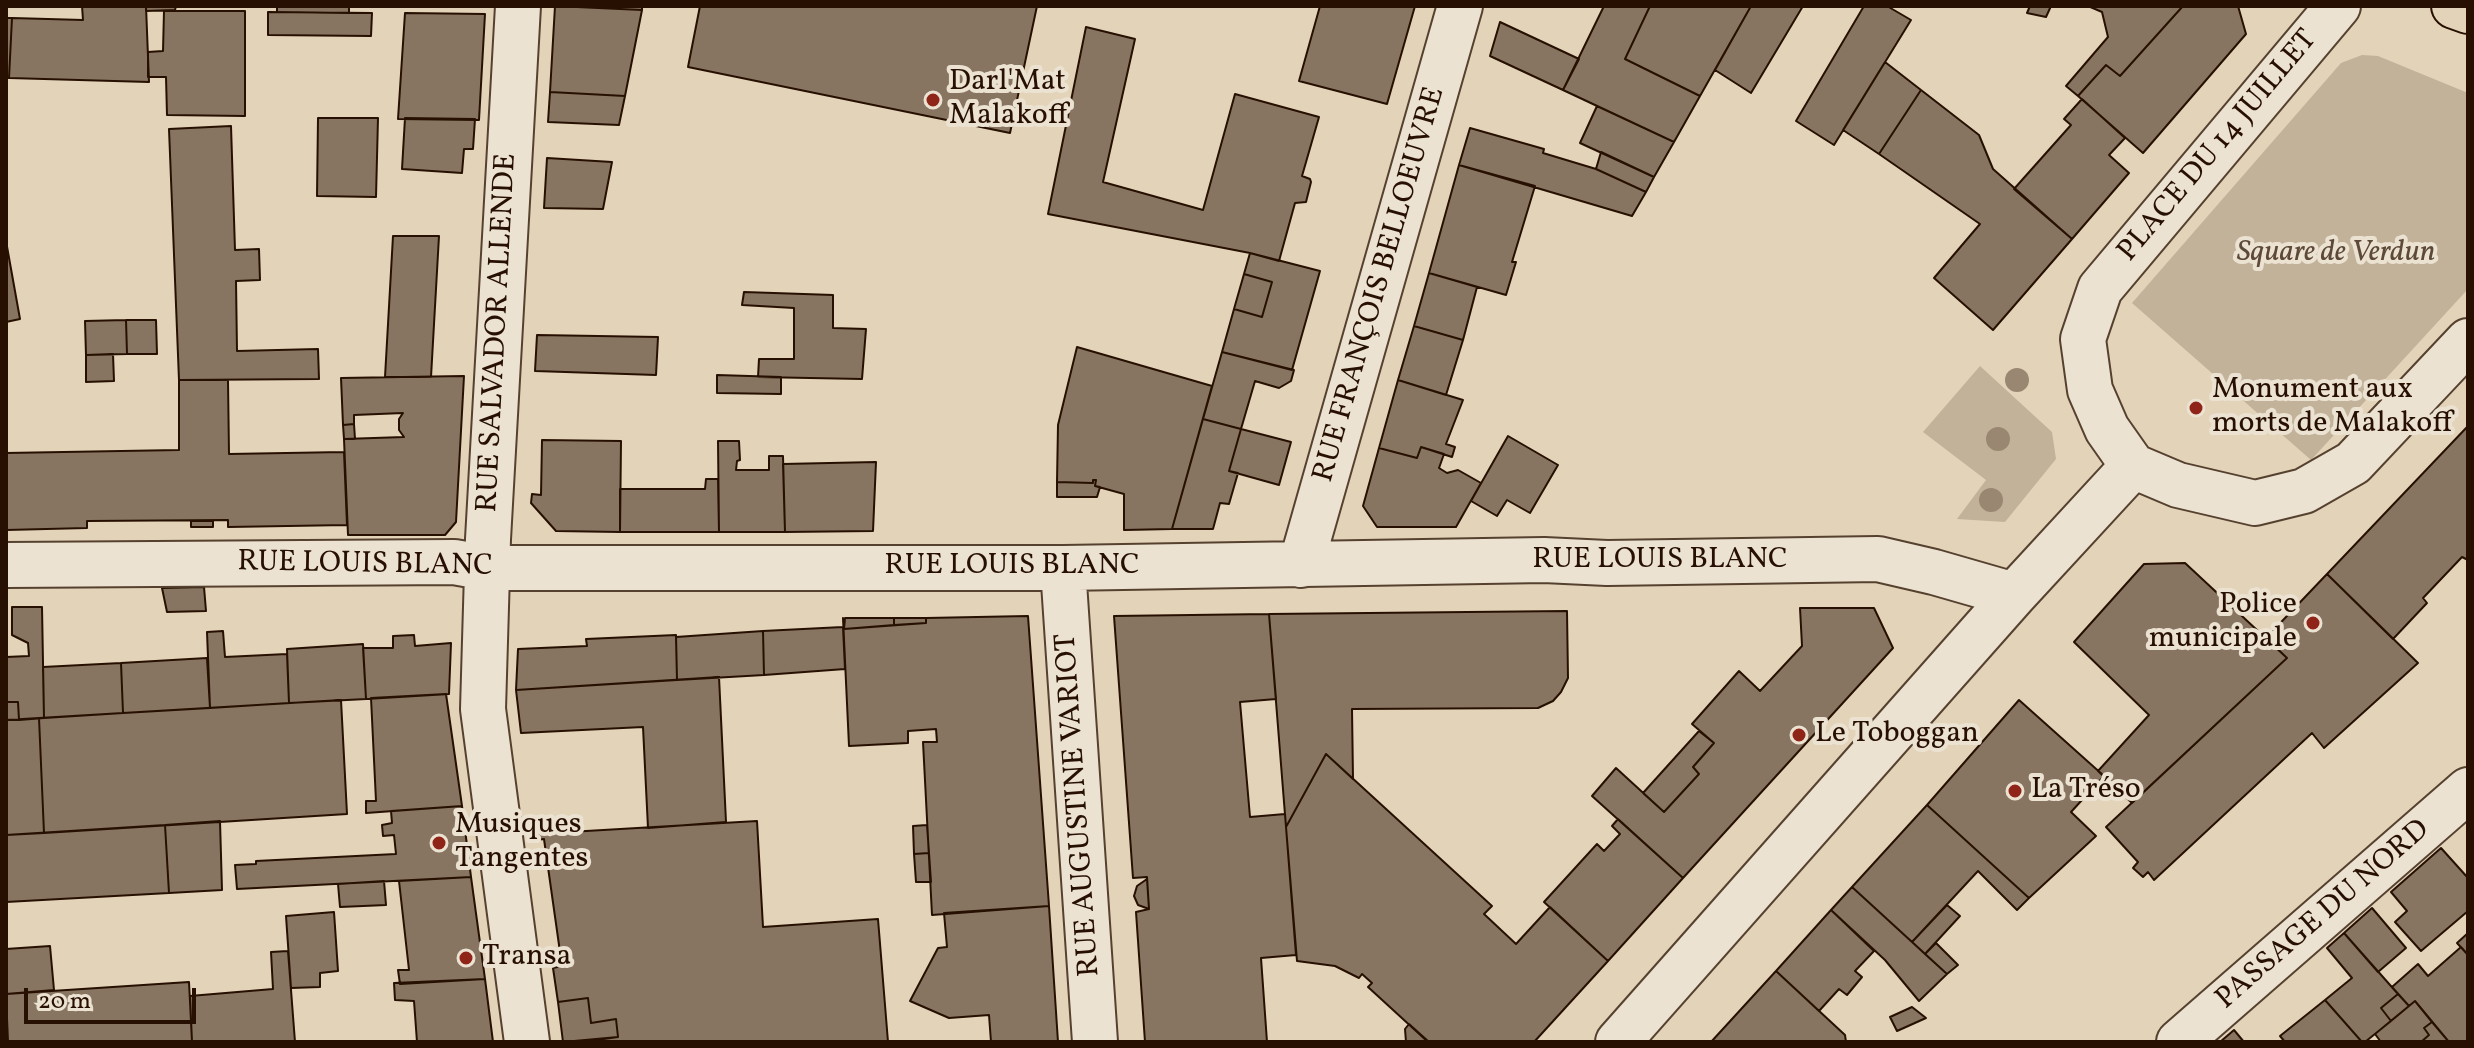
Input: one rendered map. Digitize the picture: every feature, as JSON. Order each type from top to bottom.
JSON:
[{"type":"main road","points":[[2454,6],[2468,11]]},
{"type":"street","name":"RUE SALVADOR ALLENDE","points":[[518,6],[483,709],[527,1042]]},
{"type":"street","name":"RUE FRANÇOIS BELLOEUVRE","points":[[1301,565],[1460,6]]},
{"type":"street","name":"PLACE DU 14 JUILLET","points":[[2133,466],[2107,429],[2090,390],[2083,339],[2100,289],[2338,6]]},
{"type":"street","points":[[1618,1042],[2014,595],[2133,466],[2178,485],[2255,503],[2304,491],[2353,463],[2468,341]]},
{"type":"street","name":"RUE LOUIS BLANC","points":[[6,565],[454,562],[488,568],[1063,568],[1544,560],[1607,563],[1878,559],[2014,595]]},
{"type":"street","name":"RUE AUGUSTINE VARIOT","points":[[1063,568],[1095,1042]]},
{"type":"street","name":"PASSAGE DU NORD","points":[[2179,1042],[2468,790]]},
{"type":"green space","name":"Square de Verdun","points":[[2362,55],[2378,56],[2468,93],[2468,289],[2311,460],[2132,303],[2341,63]]},
{"type":"green space","points":[[1980,366],[2052,432],[2056,459],[2005,522],[1957,519],[1986,480],[1923,432]]},
{"type":"building","points":[[82,6],[146,6],[149,82],[9,78],[12,18],[83,20]]},
{"type":"building","points":[[146,6],[176,6],[175,10],[146,11]]},
{"type":"building","points":[[277,6],[349,6],[349,13],[277,12]]},
{"type":"building","points":[[555,6],[642,10],[625,96],[550,92]]},
{"type":"building","points":[[555,6],[642,6],[642,10]]},
{"type":"building","name":"Darl'Mat Malakoff","points":[[700,6],[1037,6],[1010,133],[688,67]]},
{"type":"building","points":[[1320,6],[1415,6],[1387,104],[1299,81]]},
{"type":"building","points":[[1604,6],[1650,6],[1625,59],[1700,96],[1674,142],[1563,90]]},
{"type":"building","points":[[1650,6],[1751,6],[1700,96],[1625,59]]},
{"type":"building","points":[[1751,6],[1803,6],[1751,93],[1715,70]]},
{"type":"building","points":[[1864,6],[1887,6],[1911,20],[1834,145],[1796,121]]},
{"type":"building","points":[[2030,6],[2051,6],[2046,17],[2027,13]]},
{"type":"building","points":[[2088,6],[2183,6],[2120,76],[2106,65],[2078,96],[2066,86],[2108,37],[2102,12]]},
{"type":"building","points":[[2183,6],[2238,6],[2246,34],[2143,153],[2078,96],[2106,65],[2120,76]]},
{"type":"building","points":[[164,11],[245,11],[245,116],[167,115],[166,77],[148,77],[148,52],[163,51]]},
{"type":"building","points":[[268,12],[372,13],[371,36],[268,35]]},
{"type":"building","points":[[405,13],[485,14],[479,120],[398,119]]},
{"type":"building","points":[[6,18],[12,18],[9,78],[6,78]]},
{"type":"building","points":[[1500,22],[1579,59],[1563,90],[1490,56]]},
{"type":"building","points":[[1086,27],[1135,39],[1103,182],[1203,210],[1235,94],[1319,117],[1302,176],[1311,182],[1306,202],[1295,203],[1279,261],[1048,214]]},
{"type":"building","points":[[1885,62],[1921,90],[1879,154],[1843,130]]},
{"type":"building","points":[[1921,90],[1979,135],[1993,169],[2072,239],[1993,330],[1934,278],[1980,224],[1879,154]]},
{"type":"building","points":[[550,92],[625,96],[619,125],[548,122]]},
{"type":"building","points":[[2082,99],[2125,138],[2109,155],[2129,173],[2072,239],[2014,189],[2071,125],[2064,119]]},
{"type":"building","points":[[1597,106],[1674,142],[1654,177],[1580,143]]},
{"type":"building","points":[[318,118],[378,118],[376,197],[317,196]]},
{"type":"building","points":[[405,118],[475,119],[473,149],[464,149],[462,173],[402,169]]},
{"type":"building","points":[[231,126],[235,250],[259,249],[260,280],[236,281],[237,351],[318,349],[319,379],[179,380],[169,129]]},
{"type":"building","points":[[1470,128],[1544,149],[1543,153],[1596,169],[1646,192],[1632,216],[1459,165]]},
{"type":"building","points":[[1601,152],[1654,177],[1646,192],[1596,169]]},
{"type":"building","points":[[547,158],[612,162],[603,209],[544,208]]},
{"type":"building","points":[[1459,165],[1535,186],[1512,262],[1516,262],[1506,295],[1429,273]]},
{"type":"building","points":[[393,236],[439,236],[431,377],[385,377]]},
{"type":"building","points":[[6,241],[20,319],[6,322]]},
{"type":"building","points":[[1250,253],[1320,271],[1292,370],[1222,352],[1234,309],[1262,317],[1272,282],[1244,274]]},
{"type":"building","points":[[1429,273],[1477,287],[1463,340],[1414,326]]},
{"type":"building","points":[[1244,274],[1272,282],[1262,317],[1234,309]]},
{"type":"building","points":[[744,292],[833,295],[833,328],[866,329],[862,379],[758,377],[759,359],[794,359],[794,308],[742,305]]},
{"type":"building","points":[[126,320],[156,320],[157,354],[127,354]]},
{"type":"building","points":[[126,320],[127,354],[86,355],[85,321]]},
{"type":"building","points":[[1414,326],[1463,340],[1446,395],[1398,380]]},
{"type":"building","points":[[537,335],[658,337],[656,375],[535,371]]},
{"type":"building","points":[[1077,347],[1212,386],[1172,529],[1124,530],[1124,494],[1095,486],[1096,480],[1093,483],[1057,482],[1058,425]]},
{"type":"building","points":[[1222,352],[1294,370],[1291,381],[1279,388],[1255,381],[1241,429],[1203,419]]},
{"type":"building","points":[[113,354],[114,381],[86,382],[86,355]]},
{"type":"building","points":[[717,375],[781,377],[781,394],[717,393]]},
{"type":"building","points":[[464,376],[456,522],[445,535],[348,535],[344,439],[404,437],[399,430],[399,419],[403,413],[354,415],[354,424],[343,425],[341,378]]},
{"type":"building","points":[[179,380],[228,380],[229,454],[344,452],[347,525],[228,527],[228,520],[87,521],[87,528],[6,530],[6,453],[179,450]]},
{"type":"building","points":[[1398,380],[1463,400],[1446,444],[1455,447],[1452,457],[1421,447],[1417,458],[1379,448]]},
{"type":"building","points":[[1203,419],[1241,429],[1229,471],[1238,473],[1229,504],[1220,503],[1213,529],[1172,529]]},
{"type":"building","points":[[354,424],[355,439],[344,439],[343,425]]},
{"type":"building","points":[[2468,426],[2468,560],[2462,557],[2423,598],[2427,603],[2393,639],[2327,574]]},
{"type":"building","points":[[1241,429],[1291,442],[1279,485],[1229,471]]},
{"type":"building","points":[[1508,436],[1558,465],[1530,513],[1507,500],[1497,516],[1471,501]]},
{"type":"building","points":[[542,440],[621,441],[620,532],[556,531],[531,503],[532,494],[541,495]]},
{"type":"building","points":[[718,441],[739,441],[740,460],[737,461],[736,470],[769,470],[769,456],[783,456],[785,532],[719,532]]},
{"type":"building","points":[[1421,447],[1444,454],[1439,468],[1447,473],[1458,470],[1481,483],[1456,527],[1377,527],[1363,506],[1379,448],[1417,458]]},
{"type":"building","points":[[876,462],[873,531],[785,532],[783,464]]},
{"type":"building","points":[[706,479],[718,479],[719,532],[620,532],[620,489],[705,489]]},
{"type":"building","points":[[1096,480],[1095,486],[1100,487],[1097,497],[1057,497],[1057,482],[1093,483]]},
{"type":"building","points":[[191,521],[213,521],[213,527],[191,527]]},
{"type":"building","points":[[2185,563],[2287,658],[2132,803],[2098,771],[2149,715],[2074,642],[2144,564]]},
{"type":"building","points":[[2327,574],[2418,663],[2324,748],[2312,733],[2154,880],[2148,872],[2143,877],[2133,868],[2138,862],[2106,827],[2287,658],[2266,638]]},
{"type":"building","points":[[204,587],[206,611],[167,612],[162,588]]},
{"type":"building","points":[[12,607],[42,607],[44,718],[19,720],[18,702],[6,702],[6,657],[29,656],[28,643],[12,635]]},
{"type":"building","points":[[1800,608],[1874,608],[1893,648],[1683,878],[1592,796],[1616,768],[1664,812],[1699,774],[1693,767],[1714,743],[1692,724],[1739,671],[1760,691],[1802,646]]},
{"type":"building","points":[[1567,611],[1568,678],[1553,701],[1538,708],[1352,709],[1353,779],[1326,754],[1286,827],[1269,614]]},
{"type":"building","points":[[1269,614],[1276,699],[1240,702],[1250,817],[1285,814],[1296,955],[1261,958],[1267,1042],[1145,1042],[1136,912],[1149,909],[1147,877],[1133,878],[1114,616]]},
{"type":"building","points":[[1028,616],[1049,906],[932,915],[923,742],[937,742],[936,729],[908,731],[908,743],[849,746],[843,618],[844,629],[926,623],[926,618]]},
{"type":"building","points":[[845,618],[894,618],[894,625],[844,629]]},
{"type":"building","points":[[894,618],[926,618],[926,623],[894,625]]},
{"type":"building","points":[[843,627],[845,669],[764,675],[763,631]]},
{"type":"building","points":[[223,631],[225,657],[287,654],[289,703],[210,708],[207,632]]},
{"type":"building","points":[[763,631],[764,675],[677,680],[676,637]]},
{"type":"building","points":[[414,635],[415,646],[451,643],[449,694],[366,699],[363,648],[393,648],[393,636]]},
{"type":"building","points":[[676,635],[677,680],[516,690],[518,649],[587,646],[586,639]]},
{"type":"building","points":[[363,644],[366,699],[289,703],[287,649]]},
{"type":"building","points":[[207,658],[210,708],[123,713],[121,663]]},
{"type":"building","points":[[121,663],[123,713],[44,718],[43,667]]},
{"type":"building","points":[[719,677],[726,822],[648,828],[643,727],[521,733],[516,690]]},
{"type":"building","points":[[446,694],[462,806],[366,813],[366,801],[376,801],[371,698]]},
{"type":"building","points":[[341,700],[347,814],[44,833],[39,718]]},
{"type":"building","name":"La Tréso","points":[[2019,700],[2104,776],[2071,812],[2096,836],[2029,898],[1927,805]]},
{"type":"building","points":[[6,702],[18,702],[19,720],[6,720]]},
{"type":"building","points":[[39,718],[44,833],[6,835],[6,720]]},
{"type":"building","points":[[1699,731],[1714,743],[1693,767],[1699,774],[1664,812],[1643,793]]},
{"type":"building","points":[[1326,754],[1492,906],[1484,914],[1516,944],[1550,907],[1608,961],[1534,1042],[1428,1042],[1368,987],[1372,983],[1362,974],[1359,978],[1335,966],[1297,961],[1286,827]]},
{"type":"building","points":[[1927,805],[2029,898],[2017,910],[1978,871],[1912,942],[1852,887]]},
{"type":"building","points":[[462,806],[471,877],[237,889],[235,865],[256,864],[256,861],[396,854],[394,835],[383,836],[382,825],[392,823],[391,811]]},
{"type":"building","points":[[1618,819],[1683,878],[1608,961],[1544,902],[1597,844],[1604,851],[1620,834],[1612,826]]},
{"type":"building","points":[[220,821],[222,890],[169,893],[165,825]]},
{"type":"building","points":[[757,821],[763,927],[878,919],[888,1042],[582,1042],[618,1037],[616,1019],[591,1023],[588,998],[558,1002],[553,968],[562,966],[544,839],[536,840],[535,834]]},
{"type":"building","points":[[165,825],[169,893],[6,902],[6,835]]},
{"type":"building","points":[[927,825],[929,853],[914,854],[913,826]]},
{"type":"building","points":[[2441,848],[2468,878],[2468,911],[2421,951],[2395,922],[2407,911],[2391,892]]},
{"type":"building","points":[[929,853],[931,882],[916,882],[914,854]]},
{"type":"building","points":[[471,877],[485,979],[400,984],[398,970],[409,970],[399,881]]},
{"type":"building","points":[[1147,879],[1149,909],[1138,905],[1134,896],[1137,886]]},
{"type":"building","points":[[384,881],[386,905],[340,907],[338,884]]},
{"type":"building","points":[[1852,887],[1947,974],[1919,1001],[1885,960],[1831,910]]},
{"type":"building","points":[[1947,905],[1960,916],[1925,954],[1912,942]]},
{"type":"building","points":[[1049,906],[1058,1042],[991,1042],[989,1015],[949,1018],[910,1001],[938,948],[947,947],[944,913]]},
{"type":"building","points":[[2372,908],[2406,948],[2378,972],[2344,933]]},
{"type":"building","points":[[1831,910],[1874,951],[1855,971],[1862,977],[1847,995],[1839,989],[1819,1011],[1776,971]]},
{"type":"building","points":[[334,912],[338,971],[320,973],[320,987],[291,988],[286,916]]},
{"type":"building","points":[[2344,933],[2398,994],[2381,1008],[2391,1021],[2365,1042],[2325,1000],[2352,978],[2327,948]]},
{"type":"building","points":[[2468,933],[2468,955],[2457,943]]},
{"type":"building","points":[[1936,943],[1958,965],[1947,974],[1925,954]]},
{"type":"building","points":[[50,946],[54,990],[6,994],[6,949]]},
{"type":"building","points":[[2461,947],[2468,955],[2468,1042],[2449,1042],[2415,1001],[2409,1006],[2392,987],[2418,964],[2428,976]]},
{"type":"building","points":[[288,951],[295,1042],[192,1042],[190,996],[273,989],[271,952]]},
{"type":"building","points":[[1776,971],[1845,1035],[1846,1042],[1711,1042]]},
{"type":"building","points":[[485,979],[493,1042],[417,1042],[414,1001],[395,1000],[394,983]]},
{"type":"building","points":[[189,982],[192,1042],[8,1042],[6,994]]},
{"type":"building","points":[[2398,994],[2409,1006],[2391,1021],[2381,1008]]},
{"type":"building","points":[[588,998],[591,1023],[616,1019],[618,1037],[563,1042],[558,1002]]},
{"type":"building","points":[[2325,1000],[2362,1042],[2285,1042],[2280,1036]]},
{"type":"building","points":[[2415,1001],[2432,1022],[2424,1028],[2429,1035],[2421,1042],[2381,1042],[2375,1034]]},
{"type":"building","points":[[1912,1007],[1926,1018],[1897,1031],[1890,1017]]},
{"type":"building","points":[[2432,1022],[2449,1042],[2421,1042],[2429,1035],[2424,1028]]},
{"type":"building","points":[[1409,1024],[1429,1042],[1406,1042],[1405,1029]]},
{"type":"building","points":[[2234,1030],[2244,1042],[2220,1042]]},
{"type":"place","name":"Darl'Mat Malakoff","points":[[933,100]]},
{"type":"place","name":"Monument aux morts de Malakoff","points":[[2196,408]]},
{"type":"place","name":"Police municipale","points":[[2313,623]]},
{"type":"place","name":"Le Toboggan","points":[[1799,735]]},
{"type":"place","name":"La Tréso","points":[[2015,791]]},
{"type":"place","name":"Musiques Tangentes","points":[[439,843]]},
{"type":"place","name":"Transa","points":[[466,958]]}]
